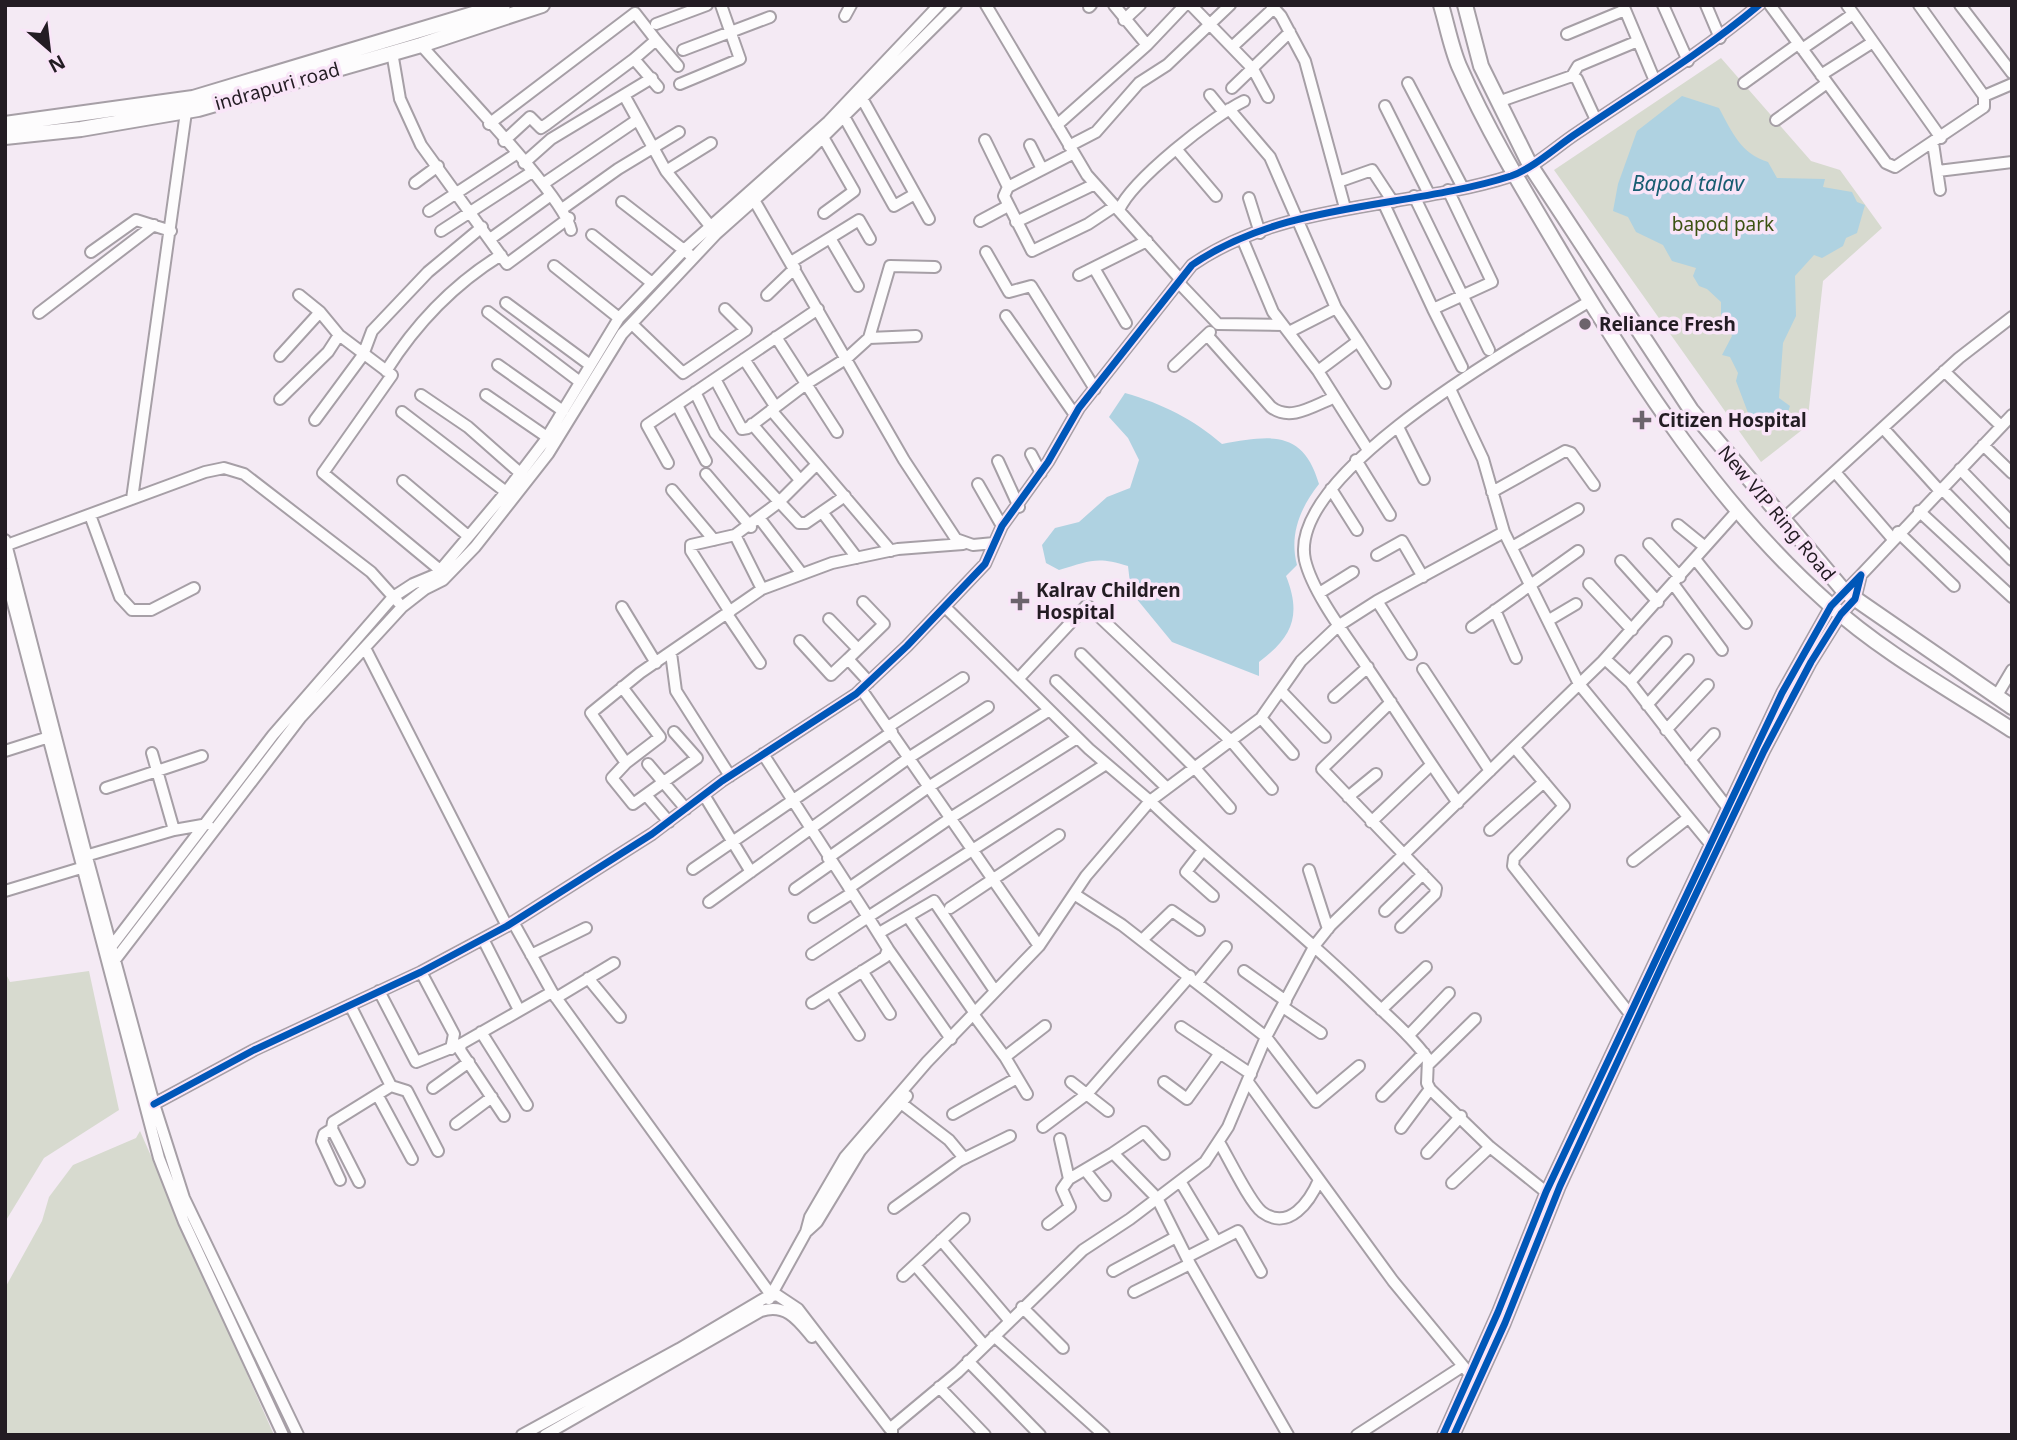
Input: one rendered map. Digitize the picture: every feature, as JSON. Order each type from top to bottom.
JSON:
[{"type":"main road","name":"indrapuri road","points":[[5,124],[193,98],[503,5]]},
{"type":"main road","name":"New VIP Ring Road","points":[[1441,5],[1458,64],[1514,175],[1590,301],[1662,412],[1739,509],[1836,610],[2012,730]]},
{"type":"main road","name":"New VIP Ring Road","points":[[1465,5],[1481,66],[1530,164],[1691,410],[1782,520],[1849,595],[2012,707]]},
{"type":"main road","name":"indrapuri road","points":[[5,137],[81,129],[186,111],[421,45],[538,6]]},
{"type":"street","points":[[656,24],[707,5]]},
{"type":"street","points":[[680,84],[738,62],[721,5]]},
{"type":"street","points":[[845,16],[851,5]]},
{"type":"street","points":[[115,960],[294,726],[402,607],[425,589],[443,580],[475,547],[548,454],[622,334],[694,258],[713,230],[842,113],[939,5]]},
{"type":"street","points":[[860,94],[956,5]]},
{"type":"street","points":[[986,5],[1071,150],[1095,184],[1218,324],[1286,329],[1336,308]]},
{"type":"street","points":[[1114,5],[1147,45]]},
{"type":"street","points":[[1124,20],[1140,5]]},
{"type":"street","points":[[1056,125],[1147,45],[1185,5]]},
{"type":"street","points":[[1191,5],[1253,69],[1268,96]]},
{"type":"street","points":[[1230,5],[1167,65],[1139,83],[1096,132],[1042,169],[1004,190],[1029,248],[1038,250],[1117,208],[1125,196],[1177,150],[1226,110],[1244,101]]},
{"type":"street","points":[[1663,5],[1688,61]]},
{"type":"street","points":[[1706,5],[1720,38]]},
{"type":"street","points":[[1770,5],[1889,165],[1899,166],[1981,111],[1984,96],[1919,5]]},
{"type":"street","points":[[1963,6],[2012,73]]},
{"type":"street","points":[[1232,47],[1273,7],[1305,61],[1345,208]]},
{"type":"street","points":[[154,1104],[254,1050],[421,972],[510,924],[669,822],[730,776],[865,685],[985,564],[1002,526],[1041,473],[1075,415],[1192,265],[1211,252],[1242,238],[1345,208],[1389,203],[1514,175],[1688,61],[1720,38],[1755,7]]},
{"type":"street","points":[[1567,34],[1624,8],[1655,81]]},
{"type":"street","points":[[489,124],[632,9],[678,66]]},
{"type":"street","points":[[1744,83],[1850,10],[1937,140],[1940,190]]},
{"type":"street","points":[[683,50],[770,17]]},
{"type":"street","points":[[1233,88],[1290,32]]},
{"type":"street","points":[[504,141],[530,117],[541,128],[656,40]]},
{"type":"street","points":[[1499,102],[1572,76],[1578,66],[1638,41]]},
{"type":"street","points":[[1776,120],[1873,42]]},
{"type":"street","points":[[421,45],[532,172],[567,219]]},
{"type":"street","points":[[392,52],[400,99],[421,145],[507,264],[567,219],[652,148],[679,132]]},
{"type":"street","points":[[524,163],[551,139],[624,95],[655,82],[634,59]]},
{"type":"street","points":[[1572,76],[1577,79],[1596,120]]},
{"type":"street","points":[[1408,83],[1463,188]]},
{"type":"street","points":[[1984,96],[2012,85]]},
{"type":"street","points":[[860,94],[929,219]]},
{"type":"street","points":[[624,95],[666,171],[713,230]]},
{"type":"street","points":[[1210,95],[1270,157],[1296,222],[1336,308],[1385,383]]},
{"type":"street","points":[[1385,106],[1429,194]]},
{"type":"street","points":[[132,499],[172,231],[186,111]]},
{"type":"street","points":[[111,947],[284,721],[393,597],[440,570],[506,492],[547,437],[619,318],[684,250],[754,200],[823,137],[842,113]]},
{"type":"street","points":[[842,113],[894,206],[915,194]]},
{"type":"street","points":[[542,184],[637,120]]},
{"type":"street","points":[[823,137],[854,191],[824,213]]},
{"type":"street","points":[[985,140],[1008,187]]},
{"type":"street","points":[[666,171],[711,143]]},
{"type":"street","points":[[1030,145],[1042,169]]},
{"type":"street","points":[[1177,150],[1216,196]]},
{"type":"street","points":[[429,211],[516,154]]},
{"type":"street","points":[[1938,171],[2012,162]]},
{"type":"street","points":[[415,183],[438,166]]},
{"type":"street","points":[[1338,182],[1375,171],[1433,309],[1462,367]]},
{"type":"street","points":[[441,231],[532,172]]},
{"type":"street","points":[[1016,222],[1095,184]]},
{"type":"street","points":[[1433,309],[1492,282],[1448,190]]},
{"type":"street","points":[[490,239],[551,195]]},
{"type":"street","points":[[1414,196],[1489,350]]},
{"type":"street","points":[[1249,198],[1260,233]]},
{"type":"street","points":[[754,200],[904,460],[956,540],[963,544]]},
{"type":"street","points":[[622,202],[694,258]]},
{"type":"street","points":[[980,221],[1009,206]]},
{"type":"street","points":[[91,252],[136,220],[172,231]]},
{"type":"street","points":[[767,295],[793,265],[859,220],[870,239]]},
{"type":"street","points":[[40,313],[154,225]]},
{"type":"street","points":[[315,420],[363,355],[372,331],[450,252],[482,227]]},
{"type":"street","points":[[592,234],[652,283]]},
{"type":"street","points":[[830,238],[858,286]]},
{"type":"street","points":[[1242,238],[1258,281],[1286,329],[1318,371],[1368,450]]},
{"type":"street","points":[[1080,275],[1147,241]]},
{"type":"street","points":[[986,252],[1009,292],[1031,286],[1095,389]]},
{"type":"street","points":[[386,371],[408,335],[473,272],[501,255]]},
{"type":"street","points":[[715,379],[742,429],[752,424],[847,358],[869,338],[888,268],[893,265],[935,267]]},
{"type":"street","points":[[554,266],[619,318]]},
{"type":"street","points":[[1094,268],[1126,323]]},
{"type":"street","points":[[299,296],[320,312],[339,335],[392,375],[323,473],[440,570]]},
{"type":"street","points":[[1458,803],[1338,626],[1305,561],[1304,539],[1311,515],[1356,460],[1368,450],[1450,389],[1590,301]]},
{"type":"street","points":[[506,303],[590,365]]},
{"type":"street","points":[[632,324],[683,373],[746,330],[725,309]]},
{"type":"street","points":[[668,463],[647,425],[818,309]]},
{"type":"street","points":[[280,356],[320,312]]},
{"type":"street","points":[[488,312],[580,382]]},
{"type":"street","points":[[1006,316],[1075,415]]},
{"type":"street","points":[[1782,520],[1944,371],[2012,317]]},
{"type":"street","points":[[1174,366],[1218,324]]},
{"type":"street","points":[[1207,334],[1280,414],[1294,414],[1333,398]]},
{"type":"street","points":[[280,399],[328,352],[339,335]]},
{"type":"street","points":[[869,338],[916,336]]},
{"type":"street","points":[[776,337],[836,432]]},
{"type":"street","points":[[1318,371],[1358,341]]},
{"type":"street","points":[[744,359],[773,408],[816,465],[891,551]]},
{"type":"street","points":[[498,365],[563,411]]},
{"type":"street","points":[[1443,1435],[1713,847],[1727,807],[1783,693],[1861,575],[1959,469],[2008,423],[1944,371]]},
{"type":"street","points":[[1450,389],[1483,459],[1504,532],[1579,684],[1713,847]]},
{"type":"street","points":[[695,392],[715,433],[778,503],[803,524],[845,496]]},
{"type":"street","points":[[421,395],[468,427],[519,472]]},
{"type":"street","points":[[486,395],[547,437]]},
{"type":"street","points":[[677,405],[705,461]]},
{"type":"street","points":[[402,412],[506,492]]},
{"type":"street","points":[[752,424],[800,480]]},
{"type":"street","points":[[1398,427],[1424,479]]},
{"type":"street","points":[[1883,428],[2012,560]]},
{"type":"street","points":[[1983,445],[2012,473]]},
{"type":"street","points":[[1492,492],[1565,451],[1571,453],[1594,485]]},
{"type":"street","points":[[1031,454],[1041,473]]},
{"type":"street","points":[[1356,460],[1390,514]]},
{"type":"street","points":[[998,461],[1018,507]]},
{"type":"street","points":[[760,663],[691,551],[691,545],[735,535],[751,527],[816,465]]},
{"type":"street","points":[[1959,469],[2012,523]]},
{"type":"street","points":[[298,1435],[191,1215],[154,1104],[115,960],[82,860],[6,542],[90,515],[205,472],[234,470],[371,572],[402,607]]},
{"type":"street","points":[[1835,472],[1895,536],[1954,586]]},
{"type":"street","points":[[706,474],[751,527]]},
{"type":"street","points":[[402,481],[468,536]]},
{"type":"street","points":[[978,484],[1002,526]]},
{"type":"street","points":[[1331,489],[1357,530]]},
{"type":"street","points":[[672,490],[714,540]]},
{"type":"street","points":[[1512,547],[1578,509]]},
{"type":"street","points":[[888,1429],[968,1361],[1083,1250],[1205,1162],[1219,1142],[1250,1078],[1266,1037],[1315,945],[1328,929],[1605,659],[1739,509]]},
{"type":"street","points":[[1919,511],[2012,597]]},
{"type":"street","points":[[822,512],[857,558]]},
{"type":"street","points":[[90,515],[120,597],[132,610],[151,610],[194,588]]},
{"type":"street","points":[[760,519],[802,574]]},
{"type":"street","points":[[1678,524],[1704,547]]},
{"type":"street","points":[[806,1232],[817,1222],[860,1152],[973,1013],[1039,946],[1074,894],[1150,801],[1261,718],[1282,692],[1301,661],[1338,626],[1377,601],[1504,532]]},
{"type":"street","points":[[735,535],[762,589]]},
{"type":"street","points":[[1377,555],[1402,541],[1423,577]]},
{"type":"street","points":[[626,763],[591,713],[622,687],[762,589],[802,574],[891,551],[994,543]]},
{"type":"street","points":[[1649,544],[1722,650]]},
{"type":"street","points":[[1472,626],[1529,583],[1578,551]]},
{"type":"street","points":[[1695,559],[1746,623]]},
{"type":"street","points":[[1621,561],[1658,602]]},
{"type":"street","points":[[1321,592],[1353,572]]},
{"type":"street","points":[[5,573],[36,668],[49,737],[159,1158],[184,1222],[282,1435]]},
{"type":"street","points":[[1589,583],[1632,630]]},
{"type":"street","points":[[1377,601],[1411,654]]},
{"type":"street","points":[[800,641],[831,675],[884,624],[863,602]]},
{"type":"street","points":[[1549,620],[1576,604]]},
{"type":"street","points":[[1019,678],[1087,605],[1232,742],[1272,789]]},
{"type":"street","points":[[622,607],[656,663]]},
{"type":"street","points":[[945,607],[1077,738],[1315,945],[1409,1035],[1426,1058],[1427,1083],[1430,1089],[1461,1116],[1490,1147],[1546,1192]]},
{"type":"street","points":[[1495,610],[1516,658]]},
{"type":"street","points":[[1454,1435],[1470,1374],[1546,1192],[1571,1152],[1630,1014],[1836,610]]},
{"type":"street","points":[[829,619],[858,649]]},
{"type":"street","points":[[1630,682],[1666,642]]},
{"type":"street","points":[[365,648],[510,924],[554,995],[771,1295]]},
{"type":"street","points":[[671,653],[676,691],[730,776]]},
{"type":"street","points":[[1081,654],[1194,767],[1230,808]]},
{"type":"street","points":[[848,659],[890,729],[1039,946]]},
{"type":"street","points":[[1605,659],[1630,682],[1727,807]]},
{"type":"street","points":[[1647,705],[1688,660]]},
{"type":"street","points":[[1334,697],[1367,667]]},
{"type":"street","points":[[1423,669],[1490,771]]},
{"type":"street","points":[[1996,696],[2012,670]]},
{"type":"street","points":[[693,869],[963,678]]},
{"type":"street","points":[[1056,681],[1166,787]]},
{"type":"street","points":[[1666,730],[1708,685]]},
{"type":"street","points":[[622,687],[660,737],[626,763],[612,778],[633,804],[697,758],[674,732]]},
{"type":"street","points":[[1282,692],[1325,737]]},
{"type":"street","points":[[1391,702],[1322,769],[1437,891],[1401,928]]},
{"type":"street","points":[[709,902],[910,757],[988,707]]},
{"type":"street","points":[[795,889],[930,786],[1048,711]]},
{"type":"street","points":[[1261,718],[1293,754]]},
{"type":"street","points":[[1690,760],[1714,734]]},
{"type":"street","points":[[5,751],[49,737]]},
{"type":"street","points":[[814,917],[952,817],[1077,738]]},
{"type":"street","points":[[1515,748],[1564,807],[1514,858],[1513,866],[1630,1014]]},
{"type":"street","points":[[152,753],[174,830]]},
{"type":"street","points":[[763,754],[790,801],[888,950],[951,1039]]},
{"type":"street","points":[[106,788],[202,756]]},
{"type":"street","points":[[648,764],[686,809]]},
{"type":"street","points":[[812,954],[1106,764]]},
{"type":"street","points":[[1371,822],[1431,765]]},
{"type":"street","points":[[1349,797],[1376,774]]},
{"type":"street","points":[[1490,830],[1544,782]]},
{"type":"street","points":[[704,795],[751,872]]},
{"type":"street","points":[[646,796],[669,822]]},
{"type":"street","points":[[1633,861],[1688,818]]},
{"type":"street","points":[[5,891],[82,860],[174,830],[221,822]]},
{"type":"street","points":[[950,908],[1059,835]]},
{"type":"street","points":[[1203,850],[1186,872],[1213,896]]},
{"type":"street","points":[[1308,870],[1328,929]]},
{"type":"street","points":[[1385,911],[1423,874]]},
{"type":"street","points":[[1074,894],[1142,940],[1266,1037],[1316,1102],[1359,1066]]},
{"type":"street","points":[[879,933],[934,901],[995,991]]},
{"type":"street","points":[[1142,940],[1172,911],[1199,930]]},
{"type":"street","points":[[908,917],[1027,1094]]},
{"type":"street","points":[[531,955],[586,928]]},
{"type":"street","points":[[483,939],[519,1010]]},
{"type":"street","points":[[1043,1127],[1087,1094],[1226,947]]},
{"type":"street","points":[[812,1003],[885,957],[888,950]]},
{"type":"street","points":[[379,991],[416,1062],[456,1047],[519,1010],[614,963]]},
{"type":"street","points":[[1381,1010],[1426,967]]},
{"type":"street","points":[[862,971],[890,1014]]},
{"type":"street","points":[[1244,971],[1321,1033]]},
{"type":"street","points":[[421,972],[454,1034],[456,1047],[469,1062],[504,1116]]},
{"type":"street","points":[[588,978],[620,1017]]},
{"type":"street","points":[[831,992],[859,1035]]},
{"type":"street","points":[[1409,1035],[1449,993]]},
{"type":"street","points":[[350,1004],[391,1086],[407,1091],[438,1151]]},
{"type":"street","points":[[1382,1096],[1475,1019]]},
{"type":"street","points":[[1005,1058],[1045,1027]]},
{"type":"street","points":[[1181,1027],[1220,1053],[1250,1078],[1319,1180],[1393,1281],[1470,1374]]},
{"type":"street","points":[[481,1032],[527,1105]]},
{"type":"street","points":[[764,1310],[806,1232],[810,1217],[845,1157],[927,1062],[940,1052]]},
{"type":"street","points":[[1164,1082],[1188,1099],[1220,1053]]},
{"type":"street","points":[[433,1088],[469,1062]]},
{"type":"street","points":[[953,1114],[1017,1078]]},
{"type":"street","points":[[1071,1082],[1108,1111]]},
{"type":"street","points":[[341,1180],[322,1141],[338,1118],[391,1086]]},
{"type":"street","points":[[1401,1128],[1430,1089]]},
{"type":"street","points":[[378,1096],[412,1159]]},
{"type":"street","points":[[456,1124],[492,1097]]},
{"type":"street","points":[[901,1102],[949,1140],[964,1158]]},
{"type":"street","points":[[1427,1153],[1461,1116]]},
{"type":"street","points":[[332,1129],[359,1182]]},
{"type":"street","points":[[1048,1224],[1070,1207],[1062,1189],[1069,1179],[1144,1132],[1164,1154]]},
{"type":"street","points":[[894,1208],[964,1158],[1010,1136]]},
{"type":"street","points":[[1060,1139],[1069,1179]]},
{"type":"street","points":[[1219,1142],[1257,1206],[1273,1217],[1287,1217],[1302,1209],[1310,1200],[1319,1180]]},
{"type":"street","points":[[1452,1183],[1490,1147]]},
{"type":"street","points":[[1113,1153],[1157,1198],[1189,1261],[1288,1435]]},
{"type":"street","points":[[1085,1170],[1105,1195]]},
{"type":"street","points":[[1180,1181],[1216,1241]]},
{"type":"street","points":[[903,1276],[964,1219]]},
{"type":"street","points":[[1134,1292],[1189,1261],[1216,1241],[1238,1231],[1261,1272]]},
{"type":"street","points":[[1113,1271],[1176,1237]]},
{"type":"street","points":[[941,1241],[1009,1320]]},
{"type":"street","points":[[915,1265],[984,1345]]},
{"type":"street","points":[[522,1435],[771,1295],[783,1297],[798,1309],[888,1429]]},
{"type":"street","points":[[1022,1307],[1063,1349]]},
{"type":"street","points":[[545,1435],[764,1310],[780,1309],[795,1317],[888,1429]]},
{"type":"street","points":[[993,1336],[1104,1435]]},
{"type":"street","points":[[968,1361],[1040,1435]]},
{"type":"street","points":[[1357,1435],[1470,1374]]},
{"type":"street","points":[[939,1387],[985,1435]]},
{"type":"green space","name":"bapod park","points":[[1721,58],[1811,161],[1840,170],[1882,228],[1823,281],[1807,426],[1761,462],[1554,170]]},
{"type":"green space","points":[[89,971],[119,1110],[44,1158],[5,1222],[5,972],[10,982]]},
{"type":"green space","points":[[140,1131],[274,1435],[5,1435],[5,1288],[42,1221],[49,1197],[73,1165],[136,1138]]},
{"type":"water","name":"Bapod talav","points":[[1682,96],[1719,108],[1738,141],[1751,154],[1768,162],[1777,178],[1825,179],[1823,187],[1852,192],[1857,202],[1865,205],[1857,233],[1846,238],[1843,246],[1822,258],[1814,255],[1795,276],[1796,316],[1783,343],[1779,398],[1790,406],[1786,418],[1765,429],[1753,426],[1736,381],[1738,373],[1730,357],[1722,355],[1732,336],[1721,315],[1721,302],[1707,289],[1699,286],[1693,276],[1696,268],[1672,261],[1663,245],[1636,232],[1628,217],[1613,211],[1618,184],[1637,131]]},
{"type":"water","points":[[1125,393],[1177,413],[1222,444],[1269,438],[1282,440],[1304,453],[1312,466],[1319,484],[1306,503],[1298,522],[1294,543],[1297,565],[1286,576],[1293,603],[1291,625],[1279,644],[1259,662],[1259,676],[1172,642],[1131,592],[1128,566],[1108,561],[1093,561],[1059,570],[1046,563],[1042,545],[1055,528],[1079,522],[1107,497],[1130,488],[1139,460],[1128,438],[1109,417]]},
{"type":"cycle path","points":[[154,1104],[254,1050],[421,972],[507,926],[652,834],[722,781],[856,694],[907,646],[985,564],[1002,526],[1048,462],[1079,408],[1192,265],[1228,244],[1306,217],[1471,187],[1520,172],[1693,56],[1759,5]]},
{"type":"cycle path","points":[[1443,1435],[1498,1312],[1546,1192],[1782,693],[1831,606],[1861,575],[1855,599],[1841,614],[1811,662],[1764,751],[1665,959],[1560,1186],[1505,1323],[1454,1435]]},
{"type":"place","name":"Reliance Fresh","points":[[1585,324]]},
{"type":"place","name":"Citizen Hospital","points":[[1642,420]]},
{"type":"place","name":"Kalrav Children Hospital","points":[[1020,601]]}]
